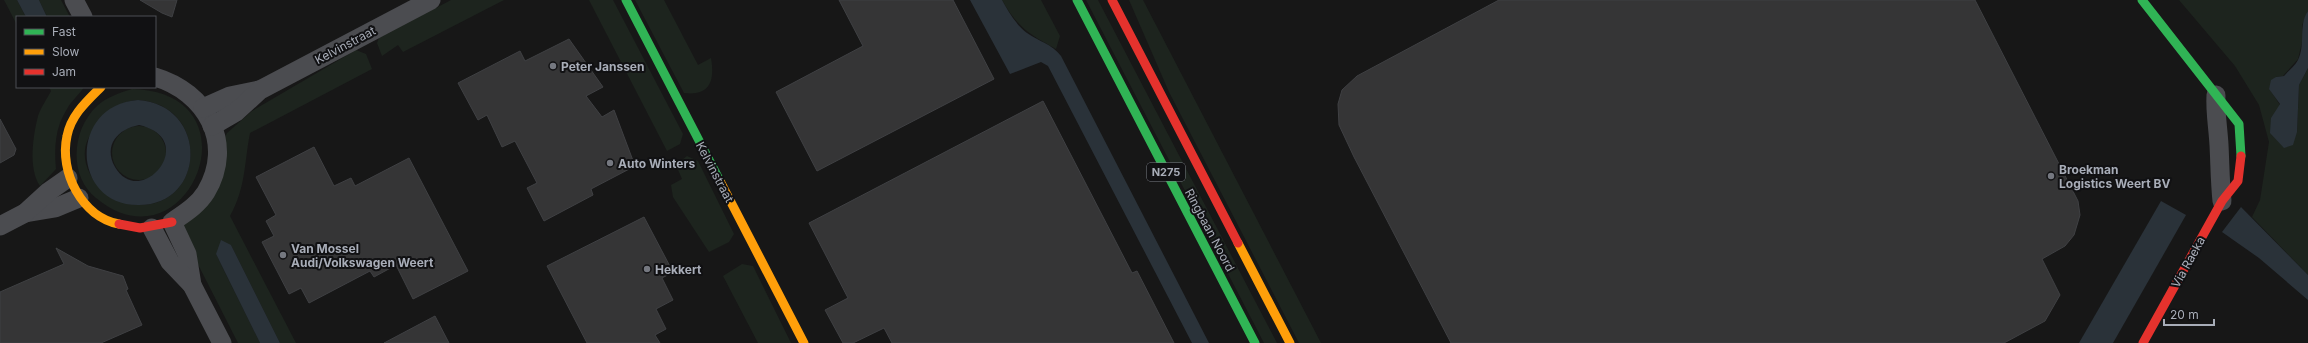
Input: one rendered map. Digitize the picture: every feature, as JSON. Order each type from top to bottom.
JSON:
[{"type":"street","points":[[74,0],[82,16]]},
{"type":"street","name":"Kelvinstraat","points":[[212,126],[236,112],[260,90],[431,0]]},
{"type":"street","name":"Kelvinstraat","points":[[626,0],[804,343]]},
{"type":"street","name":"Ringbaan Noord","points":[[1076,0],[1255,343]]},
{"type":"street","name":"Ringbaan Noord","points":[[1112,0],[1290,343]]},
{"type":"street","name":"Via Raeka","points":[[2142,0],[2216,95],[2215,115],[2219,144],[2219,181],[2222,201],[2143,343]]},
{"type":"street","points":[[100,88],[88,97],[74,114],[66,134],[64,156],[68,178],[79,198],[94,212],[112,223],[132,228],[152,228],[172,222],[191,209],[206,192],[214,171],[217,148],[212,126],[203,108],[189,93],[171,82],[156,77]]},
{"type":"street","name":"Kelvinstraat","points":[[203,108],[230,96],[260,90]]},
{"type":"street","points":[[0,226],[25,213],[48,192],[68,178]]},
{"type":"street","points":[[25,213],[55,208],[79,198]]},
{"type":"street","points":[[172,222],[187,254],[192,285]]},
{"type":"street","points":[[152,228],[170,262],[192,285],[222,343]]},
{"type":"shaded area","points":[[4,0],[17,0],[25,16],[16,16],[16,23]]},
{"type":"shaded area","points":[[17,0],[39,0],[47,16],[25,16]]},
{"type":"shaded area","points":[[39,0],[61,0],[69,16],[47,16]]},
{"type":"shaded area","points":[[451,0],[504,0],[403,52],[398,45],[382,56],[377,43],[379,38]]},
{"type":"shaded area","points":[[589,0],[613,0],[683,134],[680,144],[667,151]]},
{"type":"shaded area","points":[[635,0],[664,0],[698,65],[711,58],[711,80],[705,89],[700,92],[684,93]]},
{"type":"shaded area","points":[[970,0],[1002,0],[1013,18],[1023,30],[1053,48],[1061,56],[1209,343],[1192,343],[1048,66],[1041,62],[1010,74]]},
{"type":"shaded area","points":[[1002,0],[1041,0],[1060,36],[1056,49],[1031,34],[1019,24]]},
{"type":"shaded area","points":[[1086,0],[1098,0],[1277,343],[1264,343]]},
{"type":"shaded area","points":[[1129,0],[1143,0],[1321,343],[1299,343],[1169,92]]},
{"type":"shaded area","points":[[2179,0],[2308,0],[2308,11],[2302,25],[2303,38],[2298,59],[2283,76],[2276,77],[2269,88],[2297,132],[2299,85],[2308,68],[2308,275],[2252,217],[2260,200],[2269,142],[2259,105],[2235,66]]},
{"type":"shaded area","points":[[2308,11],[2308,68],[2299,85],[2297,132],[2293,145],[2284,148],[2270,133],[2271,118],[2280,104],[2269,89],[2271,80],[2276,77],[2284,76],[2298,60],[2302,48],[2303,22]]},
{"type":"shaded area","points":[[356,50],[366,54],[372,69],[250,133],[242,185],[230,216],[296,343],[280,343],[231,245],[216,254],[260,343],[238,343],[179,227],[227,133],[252,111]]},
{"type":"shaded area","points":[[50,88],[83,88],[69,106],[60,123],[55,146],[56,169],[40,186],[36,179],[34,170],[33,142],[38,116],[51,91]]},
{"type":"shaded area","points":[[132,89],[172,98],[194,118],[202,145],[197,173],[182,198],[159,213],[129,215],[96,198],[87,189],[81,178],[77,165],[78,139],[82,127],[89,116],[97,106],[105,100]],"holes":[[[138,100],[162,106],[178,119],[188,136],[190,156],[186,174],[176,191],[160,202],[137,205],[115,199],[96,183],[90,173],[86,162],[85,151],[88,139],[113,111],[123,103]]]},
{"type":"shaded area","points":[[138,100],[161,106],[178,119],[187,135],[191,154],[187,173],[178,189],[161,201],[139,205],[117,201],[100,190],[90,174],[87,155],[90,136],[99,119],[115,106]],"holes":[[[139,125],[157,133],[165,144],[166,156],[160,168],[150,177],[138,181],[126,178],[115,167],[112,159],[112,145],[115,139],[125,130]]]},
{"type":"shaded area","points":[[134,126],[144,126],[154,130],[162,138],[166,148],[166,158],[162,168],[154,176],[144,180],[134,180],[124,176],[116,168],[112,158],[112,148],[116,138],[124,130]]},
{"type":"shaded area","points":[[687,156],[698,161],[734,234],[729,242],[709,252],[673,197],[671,185],[682,179],[676,165]]},
{"type":"shaded area","points":[[2161,201],[2186,215],[2113,343],[2079,343]]},
{"type":"shaded area","points":[[2241,207],[2308,275],[2308,300],[2259,258],[2222,232]]},
{"type":"shaded area","points":[[221,240],[231,245],[280,343],[260,343],[216,254]]},
{"type":"shaded area","points":[[742,264],[753,266],[791,343],[758,343],[723,276]]},
{"type":"building","points":[[140,0],[177,0],[172,17]]},
{"type":"building","points":[[839,0],[953,0],[994,79],[817,171],[776,92],[863,46]]},
{"type":"building","points":[[1499,0],[1975,0],[2078,201],[2080,215],[2074,235],[2065,246],[2042,259],[2060,295],[2045,321],[2004,343],[1451,343],[1354,157],[1339,125],[1338,104],[1342,90],[1357,76]]},
{"type":"building","points":[[569,39],[603,87],[586,96],[602,117],[614,110],[635,166],[591,189],[593,195],[544,221],[527,188],[537,183],[515,141],[502,147],[487,115],[478,120],[458,83],[520,51],[525,61]]},
{"type":"building","points":[[1043,101],[1132,273],[1137,271],[1174,343],[892,343],[884,328],[853,343],[843,343],[825,310],[848,298],[809,223]]},
{"type":"building","points":[[0,119],[16,149],[14,155],[0,163]]},
{"type":"building","points":[[314,147],[334,186],[351,178],[355,186],[409,158],[468,271],[413,299],[396,265],[374,277],[370,271],[309,303],[301,288],[289,294],[262,242],[274,236],[266,221],[276,215],[256,177]]},
{"type":"building","points":[[644,217],[673,272],[662,278],[673,300],[656,309],[666,329],[655,335],[660,343],[587,343],[547,266]]},
{"type":"building","points":[[56,248],[88,266],[123,276],[128,289],[126,290],[142,325],[101,343],[0,343],[0,292],[64,264]]},
{"type":"building","points":[[435,316],[449,343],[384,343]]},
{"type":"traffic: fast","points":[[626,0],[720,181]]},
{"type":"traffic: fast","points":[[1077,0],[1255,343]]},
{"type":"traffic: fast","points":[[2142,0],[2239,124],[2241,156]]},
{"type":"traffic: slow","points":[[100,88],[80,109],[72,121],[67,136],[65,150],[70,178],[84,203],[106,220],[119,224]]},
{"type":"traffic: slow","points":[[720,181],[804,343]]},
{"type":"traffic: slow","points":[[1238,243],[1290,343]]},
{"type":"traffic: jam","points":[[1112,0],[1238,243]]},
{"type":"traffic: jam","points":[[2143,343],[2222,201],[2238,181],[2241,156]]},
{"type":"traffic: jam","points":[[119,224],[140,228],[172,222]]},
{"type":"place","name":"Peter Janssen","points":[[553,66]]},
{"type":"place","name":"Auto Winters","points":[[610,163]]},
{"type":"place","name":"Broekman Logistics Weert BV","points":[[2051,176]]},
{"type":"place","name":"Van Mossel Audi/Volkswagen Weert","points":[[283,255]]},
{"type":"place","name":"Hekkert","points":[[647,269]]}]
